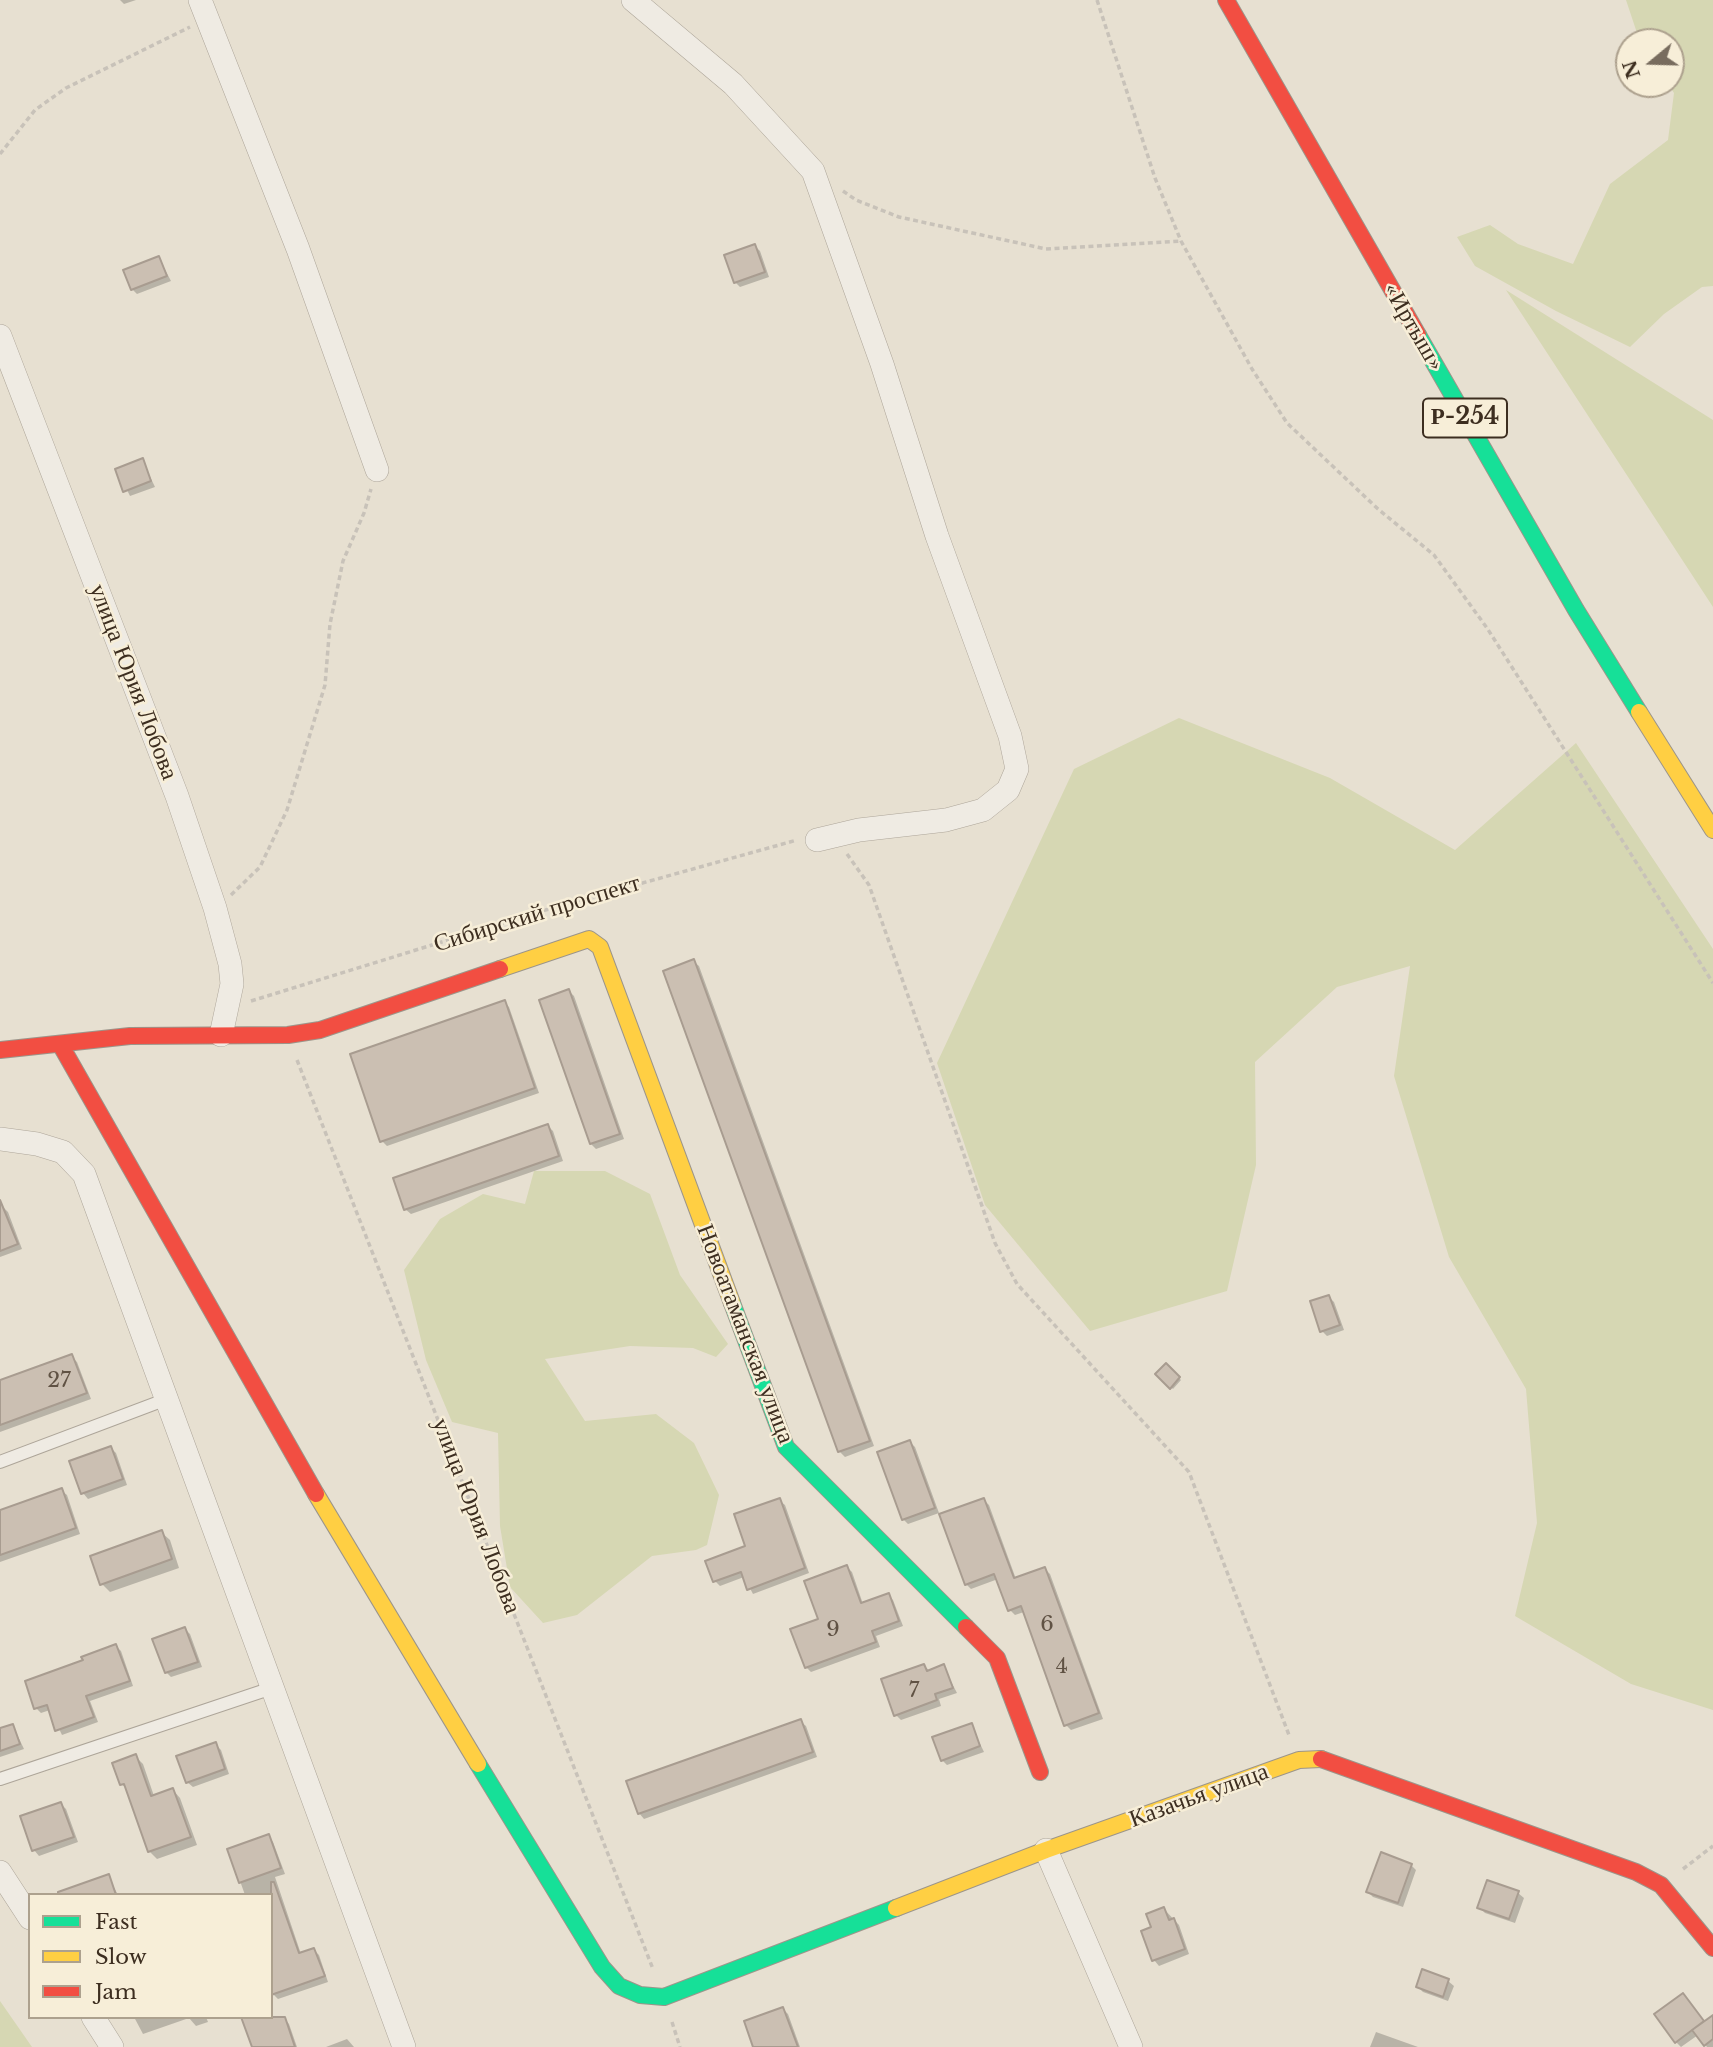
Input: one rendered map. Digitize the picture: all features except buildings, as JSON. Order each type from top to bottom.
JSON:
[{"type":"main road","name":"«Иртыш»","points":[[1226,0],[1569,598],[1713,830]]},
{"type":"main road","name":"Сибирский проспект","points":[[0,1050],[141,1035],[288,1035],[320,1030],[571,943],[589,939],[600,947]]},
{"type":"main road","name":"Новоатаманская улица","points":[[600,947],[786,1447],[997,1658],[1040,1772]]},
{"type":"main road","points":[[60,1044],[238,1361],[582,1936],[602,1967],[619,1986],[640,1995],[664,1997]]},
{"type":"main road","name":"Казачья улица","points":[[664,1997],[1046,1850],[1299,1760],[1320,1759],[1636,1872],[1661,1885],[1713,1948]]},
{"type":"street","points":[[633,0],[733,84],[813,171],[882,364],[937,536],[1010,736],[1017,769],[1008,790],[983,810],[947,820],[859,830],[817,840]]},
{"type":"street","points":[[203,9],[293,236],[377,470]]},
{"type":"street","name":"улица Юрия Лобова","points":[[0,336],[177,796],[215,908],[230,964],[232,984],[229,1008],[221,1035]]},
{"type":"street","points":[[0,1139],[37,1144],[63,1152],[84,1174],[404,2047]]},
{"type":"street","points":[[1046,1850],[1131,2047]]},
{"type":"street","points":[[0,1872],[28,1916]]},
{"type":"street","points":[[94,2019],[112,2047]]},
{"type":"lane","points":[[0,1462],[167,1399]]},
{"type":"lane","points":[[0,1779],[272,1688]]},
{"type":"path","points":[[1097,0],[1155,178],[1181,241],[1252,369],[1287,423],[1378,509],[1434,555],[1487,628],[1713,983]]},
{"type":"path","points":[[0,154],[35,110],[66,88],[203,9]]},
{"type":"path","points":[[813,171],[856,200],[899,217],[1046,249],[1181,241]]},
{"type":"path","points":[[215,908],[260,867],[287,810],[325,685],[330,624],[342,561],[364,513],[377,470]]},
{"type":"path","name":"Сибирский проспект","points":[[229,1008],[735,855],[796,840],[817,840]]},
{"type":"path","points":[[817,840],[845,853],[869,885],[995,1243],[1017,1283],[1189,1472],[1299,1760]]},
{"type":"path","name":"улица Юрия Лобова","points":[[288,1035],[664,1997]]},
{"type":"path","points":[[1661,1885],[1713,1846]]},
{"type":"green space","points":[[1626,0],[1713,0],[1713,286],[1702,287],[1664,314],[1630,347],[1556,311],[1475,266],[1457,237],[1490,225],[1518,244],[1573,264],[1610,184],[1668,140],[1673,98],[1685,98],[1685,28],[1635,28]]},
{"type":"green space","points":[[1506,290],[1713,420],[1713,607]]},
{"type":"green space","points":[[1179,718],[1330,778],[1455,850],[1576,743],[1713,949],[1713,1710],[1631,1684],[1515,1616],[1537,1523],[1526,1389],[1449,1257],[1394,1076],[1410,966],[1337,987],[1255,1062],[1256,1165],[1227,1291],[1090,1331],[985,1205],[937,1063],[1074,769]]},
{"type":"green space","points":[[534,1171],[605,1171],[650,1194],[680,1275],[728,1344],[716,1357],[693,1348],[630,1346],[545,1359],[585,1421],[656,1414],[694,1443],[719,1495],[707,1545],[696,1550],[652,1556],[577,1615],[543,1623],[510,1587],[500,1526],[498,1433],[452,1422],[426,1360],[404,1270],[440,1219],[483,1194],[525,1204]]},
{"type":"green space","points":[[0,2001],[32,2047],[0,2047]]},
{"type":"traffic: fast","points":[[1418,335],[1576,610],[1639,712]]},
{"type":"traffic: fast","points":[[732,1303],[786,1447],[966,1627]]},
{"type":"traffic: fast","points":[[478,1764],[602,1967],[619,1986],[640,1995],[664,1997],[896,1908]]},
{"type":"traffic: slow","points":[[1639,712],[1713,830]]},
{"type":"traffic: slow","points":[[500,969],[589,939],[600,947],[732,1303]]},
{"type":"traffic: slow","points":[[316,1494],[478,1764]]},
{"type":"traffic: slow","points":[[896,1908],[1046,1850],[1299,1760],[1321,1759]]},
{"type":"traffic: jam","points":[[1226,0],[1418,335]]},
{"type":"traffic: jam","points":[[0,1050],[130,1036],[288,1035],[320,1030],[500,969]]},
{"type":"traffic: jam","points":[[60,1044],[316,1494]]},
{"type":"traffic: jam","points":[[966,1627],[997,1658],[1040,1772]]},
{"type":"traffic: jam","points":[[1321,1759],[1636,1872],[1661,1885],[1713,1948]]}]
